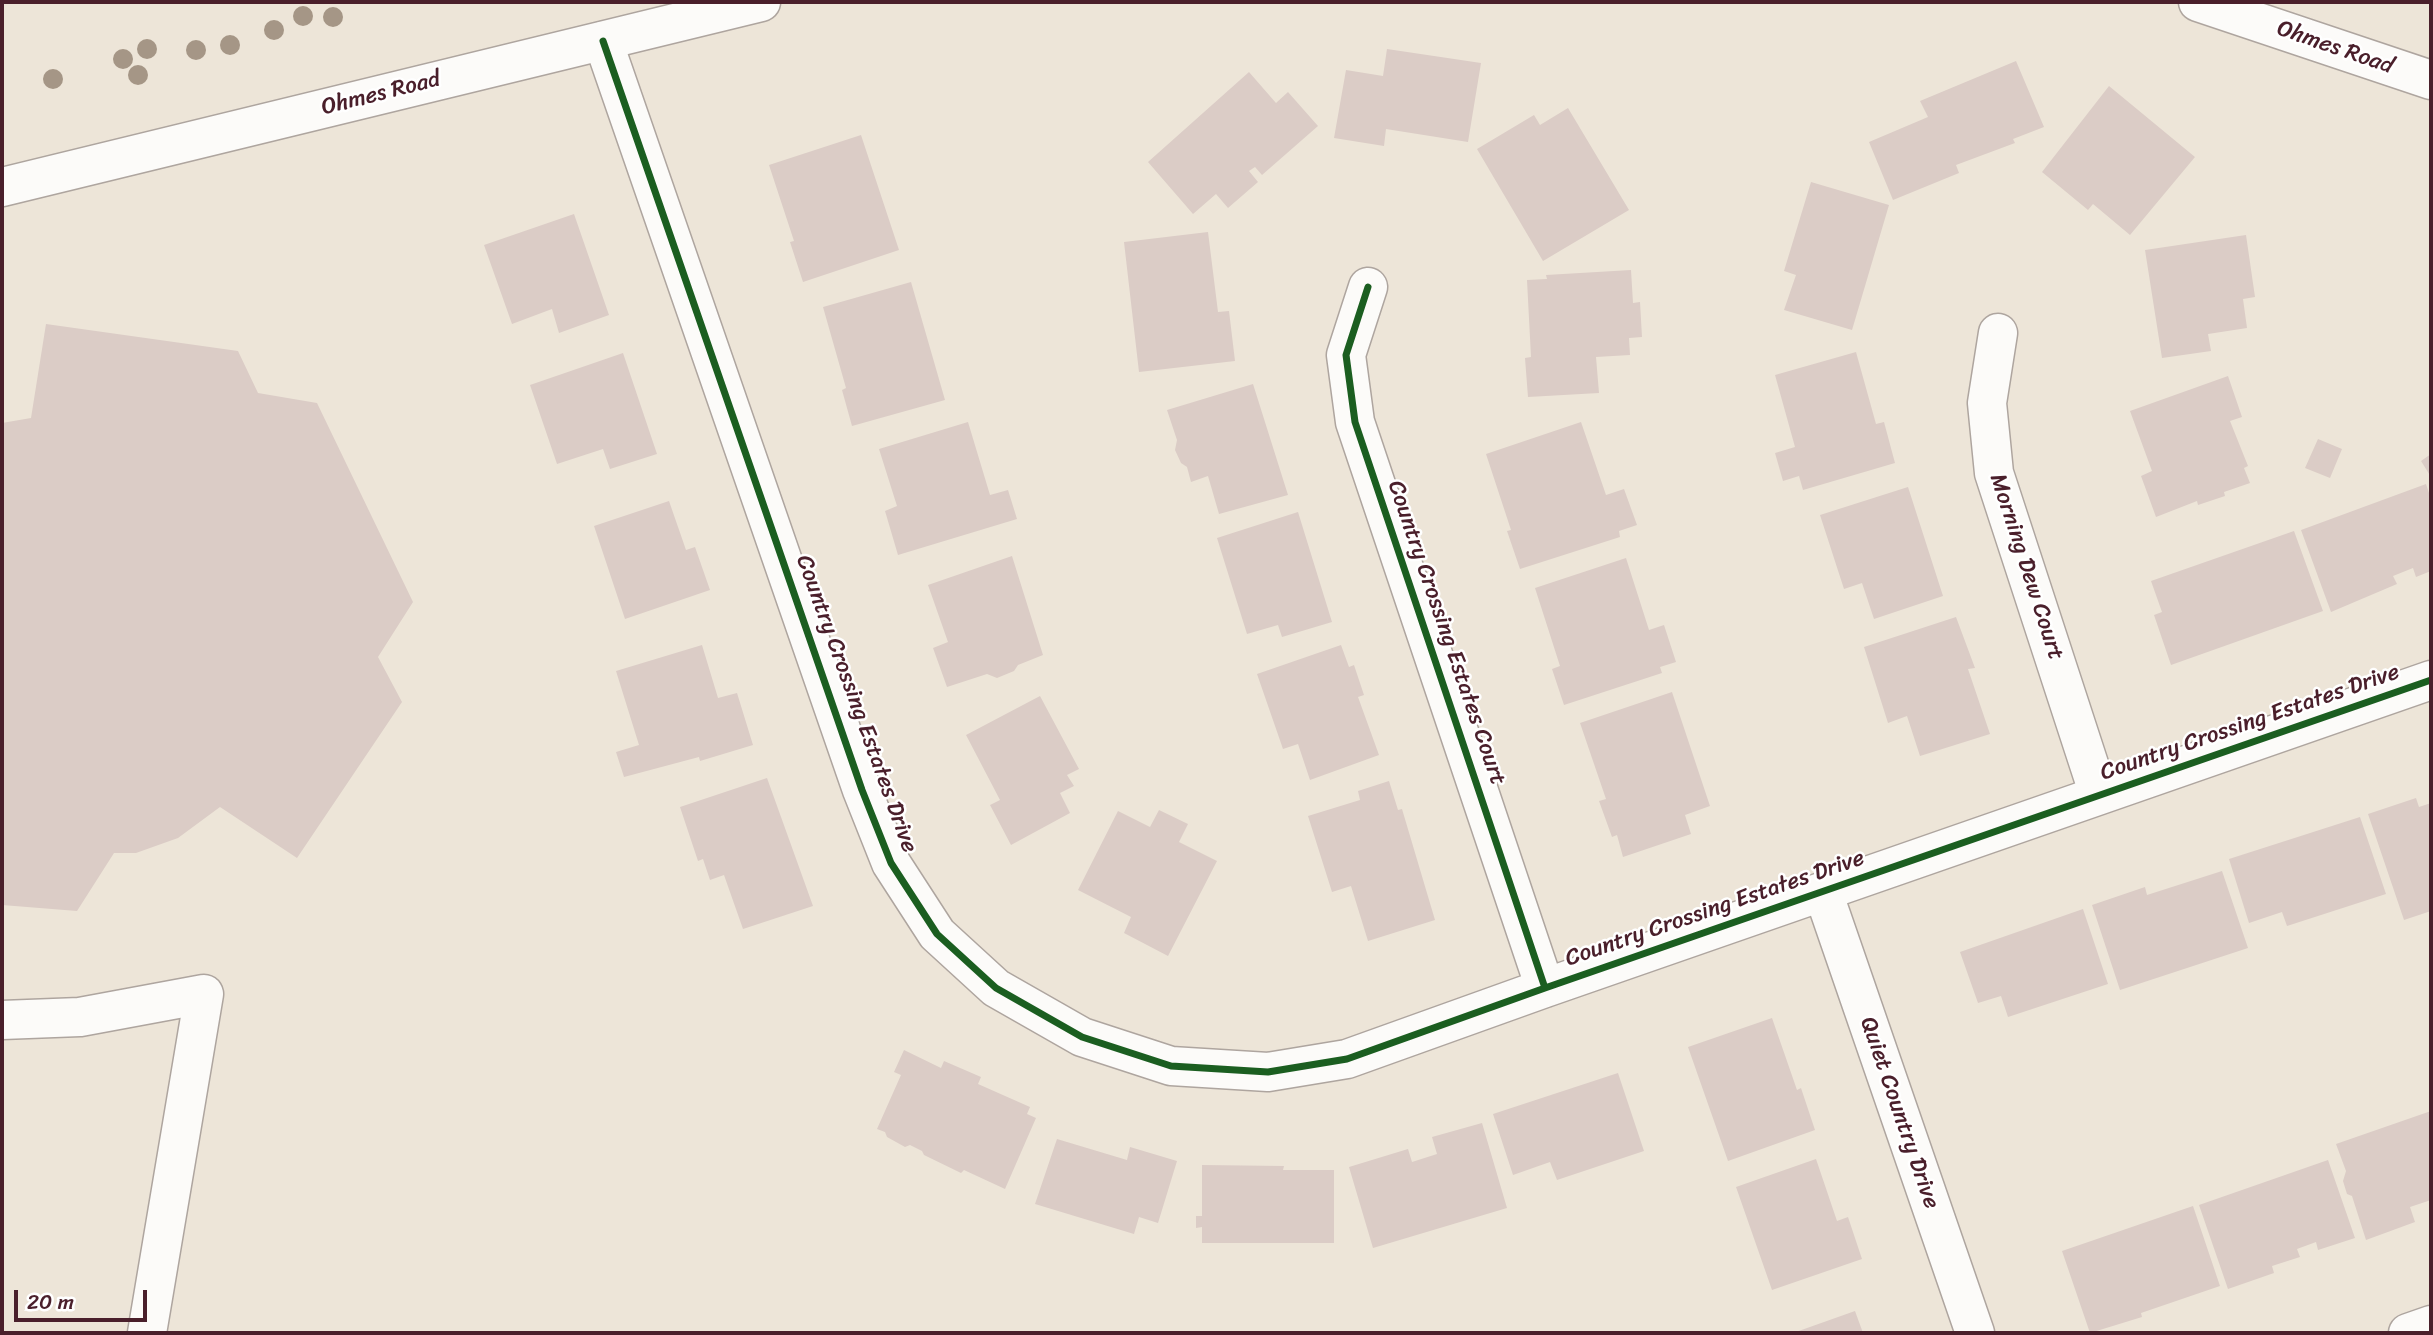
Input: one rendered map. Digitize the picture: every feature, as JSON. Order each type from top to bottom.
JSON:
[{"type":"street","name":"Ohmes Road","points":[[2,187],[761,2]]},
{"type":"street","name":"Ohmes Road","points":[[2198,2],[2431,80]]},
{"type":"street","name":"Country Crossing Estates Drive","points":[[603,41],[862,790],[891,863],[937,934],[996,989],[1082,1037],[1171,1066],[1268,1072],[1347,1059],[2431,680]]},
{"type":"street","name":"Country Crossing Estates Court","points":[[1368,287],[1346,355],[1355,422],[1545,988]]},
{"type":"street","name":"Morning Dew Court","points":[[1998,333],[1987,403],[1994,473],[2099,795]]},
{"type":"street","name":"Quiet Country Drive","points":[[1823,892],[1975,1333]]},
{"type":"street","points":[[2,1020],[79,1017],[204,994],[147,1333]]},
{"type":"street","points":[[2408,1333],[2431,1325]]},
{"type":"building","points":[[1387,49],[1481,63],[1468,142],[1386,129],[1384,146],[1334,138],[1346,70],[1383,76]]},
{"type":"building","points":[[2016,61],[2044,127],[2013,139],[2015,143],[1956,165],[1959,173],[1893,200],[1869,142],[1928,117],[1920,101]]},
{"type":"building","points":[[1249,72],[1276,103],[1288,92],[1318,126],[1262,175],[1255,167],[1249,171],[1258,182],[1228,208],[1216,194],[1193,214],[1148,162]]},
{"type":"building","points":[[2109,86],[2195,157],[2130,235],[2093,204],[2088,210],[2042,172]]},
{"type":"building","points":[[1568,108],[1629,210],[1543,261],[1477,149],[1534,115],[1540,125]]},
{"type":"building","points":[[861,135],[899,250],[803,282],[790,242],[794,241],[769,165]]},
{"type":"building","points":[[1811,182],[1889,205],[1852,330],[1784,310],[1796,275],[1784,271]]},
{"type":"building","points":[[574,214],[609,315],[559,333],[552,309],[512,324],[484,245]]},
{"type":"building","points":[[1208,232],[1218,312],[1229,311],[1235,361],[1139,372],[1124,242]]},
{"type":"building","points":[[2246,235],[2255,297],[2243,299],[2247,328],[2208,334],[2211,351],[2162,358],[2145,250]]},
{"type":"building","points":[[1631,270],[1633,303],[1640,302],[1642,337],[1629,338],[1630,355],[1596,357],[1599,393],[1528,397],[1525,358],[1531,357],[1527,280],[1547,279],[1546,275]]},
{"type":"building","points":[[911,282],[945,400],[852,426],[842,390],[846,388],[823,307]]},
{"type":"building","points":[[46,324],[238,351],[258,393],[317,403],[413,602],[378,657],[402,702],[297,858],[220,807],[178,838],[136,853],[114,853],[77,911],[2,905],[2,423],[31,418]]},
{"type":"building","points":[[1856,352],[1876,424],[1884,422],[1895,463],[1803,490],[1799,476],[1783,481],[1775,453],[1795,447],[1775,375]]},
{"type":"building","points":[[623,353],[657,454],[610,469],[603,449],[557,464],[530,385]]},
{"type":"building","points":[[2228,376],[2242,417],[2230,421],[2248,466],[2244,468],[2250,483],[2224,492],[2225,496],[2198,505],[2197,501],[2156,517],[2141,476],[2152,471],[2130,411]]},
{"type":"building","points":[[1253,384],[1288,495],[1219,514],[1208,476],[1191,482],[1187,467],[1181,463],[1175,450],[1177,440],[1167,410]]},
{"type":"building","points":[[968,422],[990,495],[1008,490],[1017,519],[898,555],[885,511],[897,506],[879,449]]},
{"type":"building","points":[[1581,422],[1606,495],[1624,489],[1637,525],[1619,531],[1620,537],[1520,569],[1507,531],[1511,530],[1486,454]]},
{"type":"building","points":[[2318,439],[2342,449],[2330,478],[2305,468]]},
{"type":"building","points":[[2431,454],[2431,477],[2421,461]]},
{"type":"building","points":[[2426,484],[2431,499],[2431,571],[2416,577],[2413,568],[2393,576],[2397,584],[2331,612],[2301,530]]},
{"type":"building","points":[[1908,487],[1943,596],[1874,619],[1862,583],[1844,589],[1820,515]]},
{"type":"building","points":[[669,501],[686,550],[695,547],[710,590],[625,619],[594,526]]},
{"type":"building","points":[[1298,512],[1332,622],[1282,637],[1278,625],[1247,634],[1217,538]]},
{"type":"building","points":[[2294,531],[2323,611],[2171,665],[2154,615],[2162,612],[2151,581]]},
{"type":"building","points":[[1012,556],[1043,655],[1018,665],[1014,671],[997,678],[987,674],[947,687],[933,648],[948,642],[928,585]]},
{"type":"building","points":[[1626,558],[1649,630],[1664,625],[1676,662],[1660,667],[1662,673],[1564,705],[1552,669],[1560,666],[1535,588]]},
{"type":"building","points":[[1956,617],[1975,668],[1968,669],[1990,734],[1920,756],[1907,716],[1888,723],[1864,647]]},
{"type":"building","points":[[702,645],[718,698],[737,693],[753,745],[700,761],[699,757],[624,777],[616,752],[639,745],[616,671]]},
{"type":"building","points":[[1341,645],[1349,667],[1354,665],[1364,695],[1358,697],[1379,755],[1310,780],[1298,744],[1283,749],[1257,674]]},
{"type":"building","points":[[1672,692],[1710,806],[1685,815],[1691,834],[1623,857],[1617,835],[1612,837],[1599,801],[1606,799],[1580,723]]},
{"type":"building","points":[[1040,696],[1079,769],[1067,775],[1074,786],[1060,793],[1070,813],[1011,845],[990,805],[1000,800],[966,735]]},
{"type":"building","points":[[767,778],[813,906],[743,929],[724,875],[710,880],[703,859],[698,861],[680,807]]},
{"type":"building","points":[[1389,781],[1398,810],[1402,809],[1435,920],[1368,941],[1351,886],[1332,892],[1308,816],[1360,800],[1358,791]]},
{"type":"building","points":[[2416,798],[2419,807],[2431,803],[2431,911],[2404,920],[2368,814]]},
{"type":"building","points":[[1159,810],[1188,824],[1179,842],[1217,861],[1168,956],[1124,933],[1131,917],[1078,890],[1118,811],[1150,827]]},
{"type":"building","points":[[2360,817],[2386,894],[2287,926],[2282,912],[2249,923],[2229,859]]},
{"type":"building","points":[[2222,871],[2248,948],[2120,990],[2092,905],[2145,887],[2147,895]]},
{"type":"building","points":[[2083,909],[2108,984],[2008,1017],[2001,996],[1978,1003],[1960,952]]},
{"type":"building","points":[[1772,1018],[1797,1090],[1801,1088],[1815,1130],[1728,1161],[1688,1047]]},
{"type":"building","points":[[904,1050],[941,1068],[944,1061],[981,1077],[978,1084],[1030,1107],[1027,1114],[1036,1118],[1005,1189],[964,1170],[961,1173],[910,1145],[905,1147],[877,1129],[901,1075],[894,1072]]},
{"type":"building","points":[[1618,1073],[1644,1151],[1557,1180],[1550,1162],[1513,1175],[1493,1114]]},
{"type":"building","points":[[2431,1111],[2431,1200],[2410,1207],[2415,1222],[2366,1240],[2352,1196],[2347,1194],[2343,1181],[2346,1171],[2336,1144]]},
{"type":"building","points":[[1482,1123],[1507,1208],[1373,1248],[1349,1167],[1408,1149],[1412,1162],[1437,1154],[1432,1137]]},
{"type":"building","points":[[1057,1139],[1127,1160],[1130,1147],[1177,1161],[1158,1223],[1139,1217],[1134,1234],[1035,1204]]},
{"type":"building","points":[[1816,1159],[1837,1221],[1848,1217],[1862,1259],[1772,1290],[1736,1187]]},
{"type":"building","points":[[2328,1160],[2355,1238],[2318,1250],[2316,1242],[2297,1249],[2300,1257],[2272,1266],[2274,1273],[2228,1289],[2199,1205]]},
{"type":"building","points":[[1202,1165],[1284,1166],[1283,1170],[1334,1170],[1334,1243],[1202,1243],[1202,1227],[1196,1228],[1196,1216],[1202,1216]]},
{"type":"building","points":[[2193,1206],[2220,1286],[2141,1313],[2142,1317],[2090,1333],[2062,1251]]},
{"type":"building","points":[[1855,1311],[1863,1333],[1793,1333]]},
{"type":"cycle path","points":[[603,41],[862,790],[891,863],[937,934],[996,988],[1082,1037],[1171,1066],[1268,1072],[1347,1059],[2431,680]]},
{"type":"cycle path","points":[[1368,287],[1346,355],[1355,422],[1545,988]]}]
